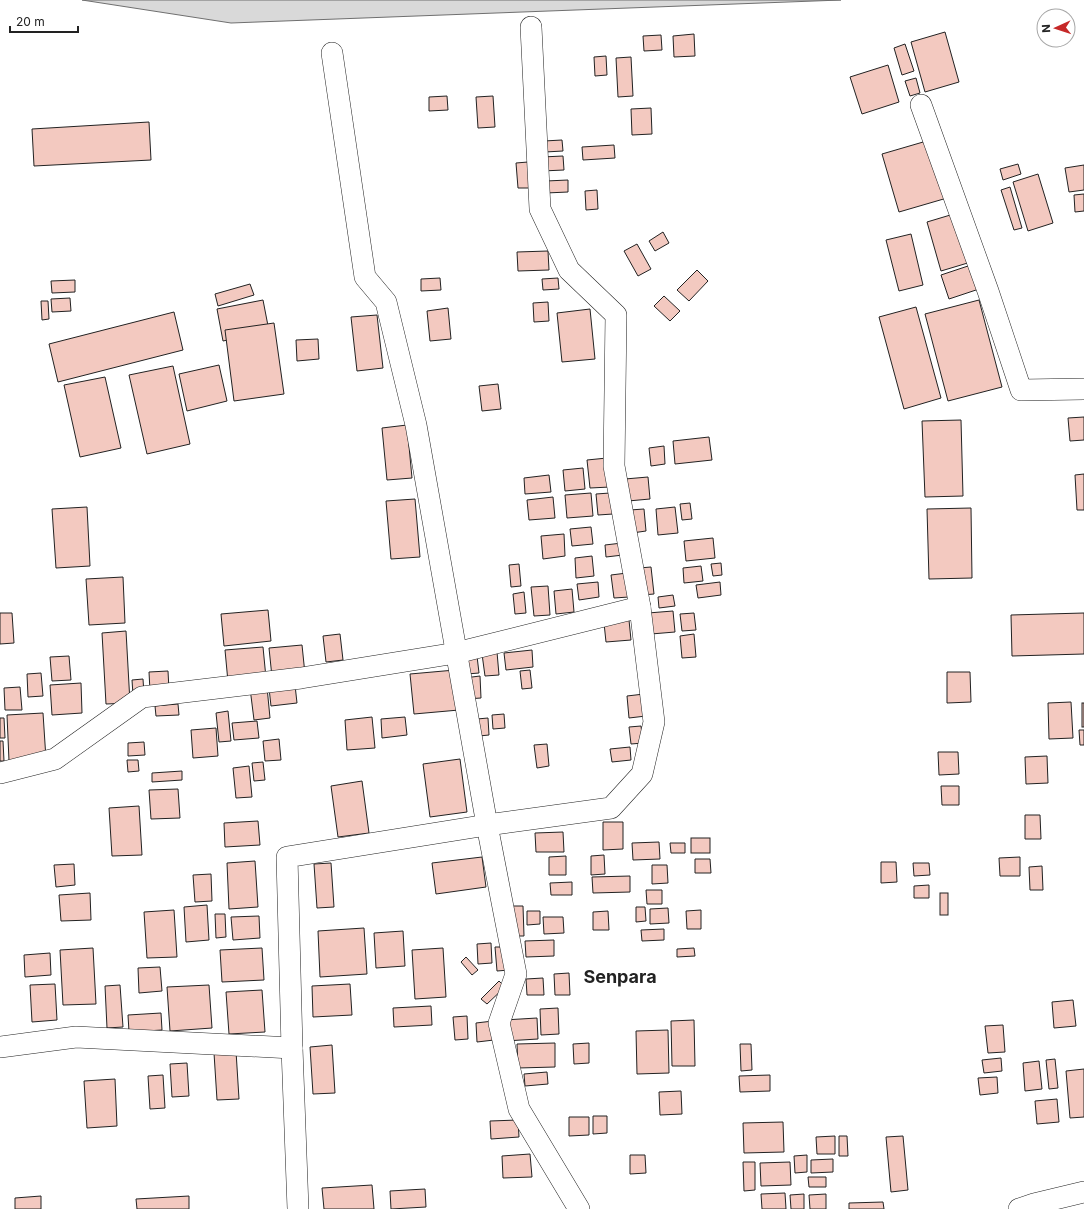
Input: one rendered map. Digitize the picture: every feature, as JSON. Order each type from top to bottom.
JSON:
[{"type":"street","points":[[298,1209],[287,857],[487,825],[611,808],[642,774],[654,722],[640,607],[614,466],[616,315],[569,270],[540,209],[530,27]]},
{"type":"street","points":[[332,53],[365,277],[386,302],[416,425],[487,825],[516,974],[499,1023],[519,1109],[579,1209]]},
{"type":"street","points":[[921,106],[988,291],[1021,390],[1084,389]]},
{"type":"street","points":[[0,773],[55,759],[142,697],[301,678],[456,653],[640,607]]},
{"type":"street","points":[[0,1047],[76,1037],[292,1048]]},
{"type":"street","points":[[1029,1207],[1084,1192]]},
{"type":"shaded area","points":[[82,0],[841,0],[231,23]]},
{"type":"building","points":[[945,32],[959,82],[925,92],[911,42]]},
{"type":"building","points":[[694,34],[695,56],[674,57],[673,36]]},
{"type":"building","points":[[661,35],[662,50],[644,51],[643,36]]},
{"type":"building","points":[[905,44],[914,71],[902,75],[894,48]]},
{"type":"building","points":[[606,56],[607,75],[595,76],[594,57]]},
{"type":"building","points":[[631,57],[633,96],[618,97],[616,58]]},
{"type":"building","points":[[888,65],[899,102],[862,114],[850,77]]},
{"type":"building","points":[[916,78],[920,93],[910,96],[905,81]]},
{"type":"building","points":[[447,96],[448,110],[429,111],[429,97]]},
{"type":"building","points":[[493,96],[495,127],[478,128],[476,97]]},
{"type":"building","points":[[651,108],[652,134],[632,135],[631,109]]},
{"type":"building","points":[[149,122],[151,160],[34,166],[32,129]]},
{"type":"building","points":[[562,140],[563,151],[545,152],[544,141]]},
{"type":"building","points":[[930,140],[947,198],[899,212],[882,154]]},
{"type":"building","points":[[614,145],[615,158],[583,160],[582,147]]},
{"type":"building","points":[[563,156],[564,170],[542,171],[542,157]]},
{"type":"building","points":[[528,162],[529,188],[518,188],[516,163]]},
{"type":"building","points":[[1018,164],[1021,174],[1003,180],[1000,169]]},
{"type":"building","points":[[1084,165],[1084,190],[1069,192],[1065,168]]},
{"type":"building","points":[[1038,174],[1053,223],[1028,231],[1013,182]]},
{"type":"building","points":[[568,180],[568,192],[546,193],[546,181]]},
{"type":"building","points":[[1010,187],[1022,228],[1014,230],[1001,190]]},
{"type":"building","points":[[597,190],[598,209],[586,210],[585,191]]},
{"type":"building","points":[[1084,194],[1084,211],[1075,212],[1074,195]]},
{"type":"building","points":[[957,213],[971,262],[941,271],[927,222]]},
{"type":"building","points":[[663,232],[669,243],[655,251],[649,241]]},
{"type":"building","points":[[911,234],[923,285],[899,291],[886,240]]},
{"type":"building","points":[[637,244],[651,269],[638,276],[624,251]]},
{"type":"building","points":[[548,251],[549,270],[518,271],[517,252]]},
{"type":"building","points":[[971,265],[979,289],[949,299],[941,275]]},
{"type":"building","points":[[697,270],[708,281],[689,301],[677,290]]},
{"type":"building","points":[[440,278],[441,290],[421,291],[421,279]]},
{"type":"building","points":[[558,278],[559,289],[543,290],[542,279]]},
{"type":"building","points":[[75,280],[75,292],[52,293],[51,281]]},
{"type":"building","points":[[250,284],[254,295],[218,306],[215,294]]},
{"type":"building","points":[[664,296],[680,311],[670,321],[654,306]]},
{"type":"building","points":[[70,298],[71,311],[52,312],[51,299]]},
{"type":"building","points":[[263,300],[269,331],[223,341],[217,309]]},
{"type":"building","points":[[979,300],[1002,387],[948,401],[925,314]]},
{"type":"building","points":[[41,301],[48,301],[49,319],[42,320]]},
{"type":"building","points":[[548,302],[549,321],[534,322],[533,303]]},
{"type":"building","points":[[916,307],[941,398],[904,409],[879,317]]},
{"type":"building","points":[[448,308],[451,339],[430,341],[427,311]]},
{"type":"building","points":[[590,309],[595,359],[562,362],[557,313]]},
{"type":"building","points":[[174,312],[183,350],[58,382],[49,344]]},
{"type":"building","points":[[377,315],[383,368],[357,371],[351,317]]},
{"type":"building","points":[[274,323],[284,394],[234,401],[225,330]]},
{"type":"building","points":[[318,339],[319,359],[297,361],[296,340]]},
{"type":"building","points":[[219,365],[227,401],[187,411],[179,374]]},
{"type":"building","points":[[173,366],[190,444],[147,454],[129,375]]},
{"type":"building","points":[[105,377],[121,448],[80,457],[64,385]]},
{"type":"building","points":[[498,384],[501,409],[482,411],[479,386]]},
{"type":"building","points":[[1084,417],[1084,440],[1070,441],[1068,418]]},
{"type":"building","points":[[961,420],[963,496],[925,497],[922,421]]},
{"type":"building","points":[[407,425],[412,478],[387,480],[382,428]]},
{"type":"building","points":[[709,437],[712,460],[675,464],[673,441]]},
{"type":"building","points":[[664,446],[665,464],[651,466],[649,448]]},
{"type":"building","points":[[607,458],[610,487],[590,488],[587,460]]},
{"type":"building","points":[[583,468],[585,489],[565,491],[563,470]]},
{"type":"building","points":[[1084,474],[1084,510],[1077,510],[1075,475]]},
{"type":"building","points":[[549,475],[551,492],[525,494],[524,478]]},
{"type":"building","points":[[648,477],[650,499],[628,501],[625,479]]},
{"type":"building","points":[[591,493],[593,516],[567,518],[565,495]]},
{"type":"building","points":[[610,493],[613,514],[598,515],[596,494]]},
{"type":"building","points":[[553,497],[555,518],[529,520],[527,500]]},
{"type":"building","points":[[415,499],[420,557],[391,559],[386,501]]},
{"type":"building","points":[[690,503],[692,519],[682,520],[680,504]]},
{"type":"building","points":[[87,507],[90,566],[56,568],[52,509]]},
{"type":"building","points":[[675,507],[678,533],[658,535],[656,509]]},
{"type":"building","points":[[971,508],[972,578],[929,579],[927,509]]},
{"type":"building","points":[[644,509],[646,531],[632,533],[630,510]]},
{"type":"building","points":[[591,527],[593,544],[572,546],[570,529]]},
{"type":"building","points":[[564,534],[565,556],[543,559],[541,536]]},
{"type":"building","points":[[713,538],[715,558],[686,561],[684,541]]},
{"type":"building","points":[[622,543],[623,555],[606,557],[605,545]]},
{"type":"building","points":[[592,556],[594,576],[576,578],[575,558]]},
{"type":"building","points":[[721,563],[722,575],[713,576],[711,564]]},
{"type":"building","points":[[519,564],[521,586],[511,587],[509,565]]},
{"type":"building","points":[[701,566],[703,581],[684,583],[683,568]]},
{"type":"building","points":[[651,567],[654,594],[642,595],[639,568]]},
{"type":"building","points":[[627,573],[629,597],[614,598],[611,575]]},
{"type":"building","points":[[123,577],[125,623],[89,625],[86,579]]},
{"type":"building","points":[[598,582],[599,597],[579,600],[577,584]]},
{"type":"building","points":[[720,582],[721,595],[698,598],[696,585]]},
{"type":"building","points":[[548,586],[550,615],[534,616],[531,587]]},
{"type":"building","points":[[572,589],[574,612],[556,614],[554,591]]},
{"type":"building","points":[[524,592],[526,613],[515,614],[513,594]]},
{"type":"building","points":[[673,595],[675,606],[659,608],[658,597]]},
{"type":"building","points":[[268,610],[271,641],[224,646],[221,614]]},
{"type":"building","points":[[673,611],[675,632],[651,634],[648,613]]},
{"type":"building","points":[[0,613],[12,613],[14,643],[0,644]]},
{"type":"building","points":[[694,613],[696,630],[682,631],[680,614]]},
{"type":"building","points":[[1084,613],[1084,654],[1012,656],[1011,615]]},
{"type":"building","points":[[629,620],[631,640],[606,642],[604,623]]},
{"type":"building","points":[[126,631],[130,703],[106,704],[102,633]]},
{"type":"building","points":[[340,634],[343,660],[326,662],[323,636]]},
{"type":"building","points":[[694,634],[696,657],[682,658],[680,636]]},
{"type":"building","points":[[302,645],[305,674],[272,677],[269,648]]},
{"type":"building","points":[[263,647],[266,678],[228,682],[225,650]]},
{"type":"building","points":[[532,650],[533,667],[506,670],[504,653]]},
{"type":"building","points":[[497,652],[499,675],[485,676],[482,654]]},
{"type":"building","points":[[69,656],[71,680],[52,681],[50,657]]},
{"type":"building","points":[[477,656],[479,673],[467,674],[466,657]]},
{"type":"building","points":[[455,670],[459,710],[414,714],[410,674]]},
{"type":"building","points":[[530,670],[532,688],[522,689],[520,671]]},
{"type":"building","points":[[168,671],[169,690],[150,691],[149,672]]},
{"type":"building","points":[[947,672],[970,672],[971,702],[947,703]]},
{"type":"building","points":[[41,673],[43,696],[28,697],[27,674]]},
{"type":"building","points":[[480,676],[481,698],[466,699],[464,678]]},
{"type":"building","points":[[143,679],[144,694],[133,695],[132,680]]},
{"type":"building","points":[[81,683],[82,713],[52,715],[50,685]]},
{"type":"building","points":[[295,685],[297,703],[271,706],[269,688]]},
{"type":"building","points":[[20,687],[22,710],[5,710],[4,688]]},
{"type":"building","points":[[267,687],[270,718],[254,720],[250,688]]},
{"type":"building","points":[[644,694],[646,716],[629,718],[627,696]]},
{"type":"building","points":[[1071,702],[1073,738],[1049,739],[1048,703]]},
{"type":"building","points":[[1082,703],[1084,703],[1084,727],[1082,727]]},
{"type":"building","points":[[178,704],[179,715],[156,716],[155,706]]},
{"type":"building","points":[[228,711],[231,741],[219,742],[216,713]]},
{"type":"building","points":[[43,713],[46,759],[9,761],[7,715]]},
{"type":"building","points":[[504,714],[505,728],[493,729],[492,715]]},
{"type":"building","points":[[372,717],[375,748],[347,750],[345,720]]},
{"type":"building","points":[[405,717],[407,735],[382,738],[381,719]]},
{"type":"building","points":[[0,718],[4,718],[5,738],[0,738]]},
{"type":"building","points":[[488,718],[489,735],[479,736],[477,719]]},
{"type":"building","points":[[257,721],[259,738],[234,740],[232,723]]},
{"type":"building","points":[[641,726],[643,743],[631,744],[629,727]]},
{"type":"building","points":[[216,728],[218,756],[193,758],[191,730]]},
{"type":"building","points":[[1079,730],[1084,730],[1084,745],[1080,745]]},
{"type":"building","points":[[279,739],[281,760],[265,761],[263,741]]},
{"type":"building","points":[[0,741],[3,741],[4,761],[0,761]]},
{"type":"building","points":[[144,742],[145,755],[128,756],[128,743]]},
{"type":"building","points":[[547,744],[549,766],[537,768],[534,745]]},
{"type":"building","points":[[630,747],[631,760],[612,762],[610,749]]},
{"type":"building","points":[[938,752],[958,752],[959,774],[939,775]]},
{"type":"building","points":[[1047,756],[1048,783],[1026,784],[1025,757]]},
{"type":"building","points":[[460,759],[467,812],[430,817],[423,764]]},
{"type":"building","points":[[127,760],[138,760],[139,771],[128,772]]},
{"type":"building","points":[[263,762],[265,780],[254,781],[252,763]]},
{"type":"building","points":[[249,766],[252,797],[236,798],[233,768]]},
{"type":"building","points":[[182,771],[182,780],[152,782],[152,773]]},
{"type":"building","points":[[362,781],[369,833],[338,837],[331,786]]},
{"type":"building","points":[[941,786],[959,786],[959,805],[942,805]]},
{"type":"building","points":[[178,789],[180,818],[151,819],[149,790]]},
{"type":"building","points":[[139,806],[142,855],[112,856],[109,808]]},
{"type":"building","points":[[1025,815],[1040,815],[1041,839],[1025,839]]},
{"type":"building","points":[[258,821],[260,845],[225,847],[224,823]]},
{"type":"building","points":[[603,822],[623,822],[623,849],[603,850]]},
{"type":"building","points":[[563,832],[564,852],[536,852],[535,833]]},
{"type":"building","points":[[691,838],[710,838],[710,853],[691,853]]},
{"type":"building","points":[[659,842],[660,859],[633,860],[632,843]]},
{"type":"building","points":[[670,843],[685,843],[685,853],[671,853]]},
{"type":"building","points":[[604,855],[605,874],[591,875],[591,856]]},
{"type":"building","points":[[566,856],[566,875],[549,875],[549,857]]},
{"type":"building","points":[[482,857],[486,887],[436,894],[432,863]]},
{"type":"building","points":[[1020,857],[1020,876],[1000,876],[999,858]]},
{"type":"building","points":[[695,859],[710,859],[711,873],[695,873]]},
{"type":"building","points":[[255,861],[258,907],[229,909],[227,863]]},
{"type":"building","points":[[881,862],[896,862],[897,882],[881,883]]},
{"type":"building","points":[[331,863],[334,907],[317,908],[314,864]]},
{"type":"building","points":[[913,863],[929,863],[930,875],[914,876]]},
{"type":"building","points":[[74,864],[75,885],[56,887],[54,865]]},
{"type":"building","points":[[652,865],[667,865],[668,883],[652,884]]},
{"type":"building","points":[[1042,866],[1043,890],[1030,890],[1029,867]]},
{"type":"building","points":[[211,874],[212,901],[195,902],[193,875]]},
{"type":"building","points":[[630,876],[630,892],[593,893],[592,877]]},
{"type":"building","points":[[572,882],[572,895],[551,895],[550,883]]},
{"type":"building","points":[[929,885],[929,898],[914,898],[914,886]]},
{"type":"building","points":[[646,890],[662,890],[662,904],[647,904]]},
{"type":"building","points":[[90,893],[91,920],[61,921],[59,895]]},
{"type":"building","points":[[940,893],[948,893],[948,915],[940,915]]},
{"type":"building","points":[[207,905],[209,940],[186,942],[184,907]]},
{"type":"building","points":[[512,906],[523,906],[524,936],[513,936]]},
{"type":"building","points":[[636,907],[645,907],[646,921],[636,922]]},
{"type":"building","points":[[668,908],[669,923],[650,924],[650,909]]},
{"type":"building","points":[[174,910],[177,957],[147,958],[144,912]]},
{"type":"building","points":[[701,910],[701,929],[687,929],[686,911]]},
{"type":"building","points":[[527,911],[540,911],[540,924],[527,925]]},
{"type":"building","points":[[608,911],[609,930],[593,930],[593,912]]},
{"type":"building","points":[[215,914],[225,914],[226,937],[216,938]]},
{"type":"building","points":[[259,916],[260,938],[233,940],[231,917]]},
{"type":"building","points":[[543,917],[563,917],[564,933],[544,934]]},
{"type":"building","points":[[364,928],[367,974],[320,977],[318,931]]},
{"type":"building","points":[[664,929],[664,940],[642,941],[641,930]]},
{"type":"building","points":[[403,931],[405,966],[376,968],[374,933]]},
{"type":"building","points":[[554,940],[554,956],[526,957],[525,941]]},
{"type":"building","points":[[491,943],[492,963],[478,964],[477,944]]},
{"type":"building","points":[[495,947],[507,947],[509,970],[497,971]]},
{"type":"building","points":[[93,948],[96,1004],[63,1005],[60,950]]},
{"type":"building","points":[[262,948],[264,980],[222,982],[220,950]]},
{"type":"building","points":[[443,948],[446,997],[415,999],[412,950]]},
{"type":"building","points":[[694,948],[695,956],[677,957],[677,949]]},
{"type":"building","points":[[50,953],[51,975],[25,977],[24,955]]},
{"type":"building","points":[[466,957],[478,970],[472,975],[461,962]]},
{"type":"building","points":[[160,967],[162,991],[139,993],[138,968]]},
{"type":"building","points":[[569,973],[570,995],[555,995],[554,974]]},
{"type":"building","points":[[543,978],[544,995],[527,995],[526,979]]},
{"type":"building","points":[[499,981],[505,987],[487,1004],[481,999]]},
{"type":"building","points":[[55,984],[57,1020],[32,1022],[30,985]]},
{"type":"building","points":[[350,984],[352,1015],[313,1017],[312,986]]},
{"type":"building","points":[[120,985],[123,1027],[107,1028],[105,986]]},
{"type":"building","points":[[209,985],[212,1028],[170,1031],[167,987]]},
{"type":"building","points":[[262,990],[265,1032],[229,1034],[226,992]]},
{"type":"building","points":[[1073,1000],[1076,1026],[1054,1028],[1052,1002]]},
{"type":"building","points":[[431,1006],[432,1025],[394,1027],[393,1008]]},
{"type":"building","points":[[558,1008],[559,1034],[541,1035],[540,1009]]},
{"type":"building","points":[[161,1013],[162,1030],[129,1032],[128,1015]]},
{"type":"building","points":[[467,1016],[468,1039],[455,1040],[453,1017]]},
{"type":"building","points":[[537,1018],[538,1039],[505,1041],[504,1020]]},
{"type":"building","points":[[694,1020],[695,1066],[672,1066],[671,1021]]},
{"type":"building","points":[[493,1021],[494,1040],[477,1042],[476,1023]]},
{"type":"building","points":[[1003,1025],[1005,1052],[988,1053],[985,1026]]},
{"type":"building","points":[[668,1030],[669,1073],[637,1074],[636,1031]]},
{"type":"building","points":[[555,1043],[555,1067],[518,1068],[517,1044]]},
{"type":"building","points":[[589,1043],[589,1063],[574,1064],[573,1044]]},
{"type":"building","points":[[740,1044],[751,1044],[752,1070],[741,1071]]},
{"type":"building","points":[[332,1045],[335,1093],[313,1094],[310,1047]]},
{"type":"building","points":[[236,1051],[239,1099],[217,1100],[214,1053]]},
{"type":"building","points":[[1001,1058],[1002,1071],[984,1073],[982,1060]]},
{"type":"building","points":[[1055,1059],[1058,1088],[1049,1089],[1046,1060]]},
{"type":"building","points":[[1039,1061],[1042,1089],[1025,1091],[1023,1063]]},
{"type":"building","points":[[187,1063],[189,1096],[172,1097],[170,1064]]},
{"type":"building","points":[[1084,1069],[1084,1117],[1070,1118],[1066,1071]]},
{"type":"building","points":[[547,1072],[548,1084],[525,1086],[524,1074]]},
{"type":"building","points":[[163,1075],[165,1108],[150,1109],[148,1076]]},
{"type":"building","points":[[770,1075],[770,1091],[740,1092],[739,1076]]},
{"type":"building","points":[[997,1077],[998,1093],[980,1095],[978,1078]]},
{"type":"building","points":[[115,1079],[117,1126],[87,1128],[84,1081]]},
{"type":"building","points":[[681,1091],[682,1114],[660,1115],[659,1092]]},
{"type":"building","points":[[1057,1099],[1059,1122],[1037,1124],[1035,1101]]},
{"type":"building","points":[[593,1116],[607,1116],[607,1133],[593,1134]]},
{"type":"building","points":[[569,1117],[589,1117],[589,1135],[569,1136]]},
{"type":"building","points":[[518,1120],[519,1137],[491,1139],[490,1121]]},
{"type":"building","points":[[783,1122],[784,1152],[744,1153],[743,1123]]},
{"type":"building","points":[[835,1136],[835,1154],[817,1154],[816,1137]]},
{"type":"building","points":[[839,1136],[847,1136],[848,1156],[839,1156]]},
{"type":"building","points":[[903,1136],[908,1190],[891,1192],[886,1137]]},
{"type":"building","points":[[530,1154],[532,1177],[503,1178],[502,1156]]},
{"type":"building","points":[[630,1155],[645,1155],[646,1173],[630,1174]]},
{"type":"building","points":[[807,1155],[807,1172],[795,1173],[794,1156]]},
{"type":"building","points":[[833,1159],[833,1172],[811,1173],[811,1160]]},
{"type":"building","points":[[743,1162],[755,1162],[755,1190],[744,1191]]},
{"type":"building","points":[[790,1162],[791,1185],[761,1186],[760,1163]]},
{"type":"building","points":[[808,1177],[826,1177],[826,1187],[809,1187]]},
{"type":"building","points":[[372,1185],[374,1209],[324,1209],[322,1188]]},
{"type":"building","points":[[425,1189],[426,1207],[391,1209],[390,1191]]},
{"type":"building","points":[[785,1193],[786,1209],[762,1209],[761,1194]]},
{"type":"building","points":[[804,1194],[804,1209],[791,1209],[790,1195]]},
{"type":"building","points":[[826,1194],[826,1209],[810,1209],[809,1195]]},
{"type":"building","points":[[41,1196],[41,1209],[15,1209],[15,1198]]},
{"type":"building","points":[[189,1196],[189,1209],[137,1209],[136,1199]]},
{"type":"building","points":[[883,1202],[884,1209],[849,1209],[849,1203]]},
{"type":"district","name":"Senpara","points":[[620,977]]}]
